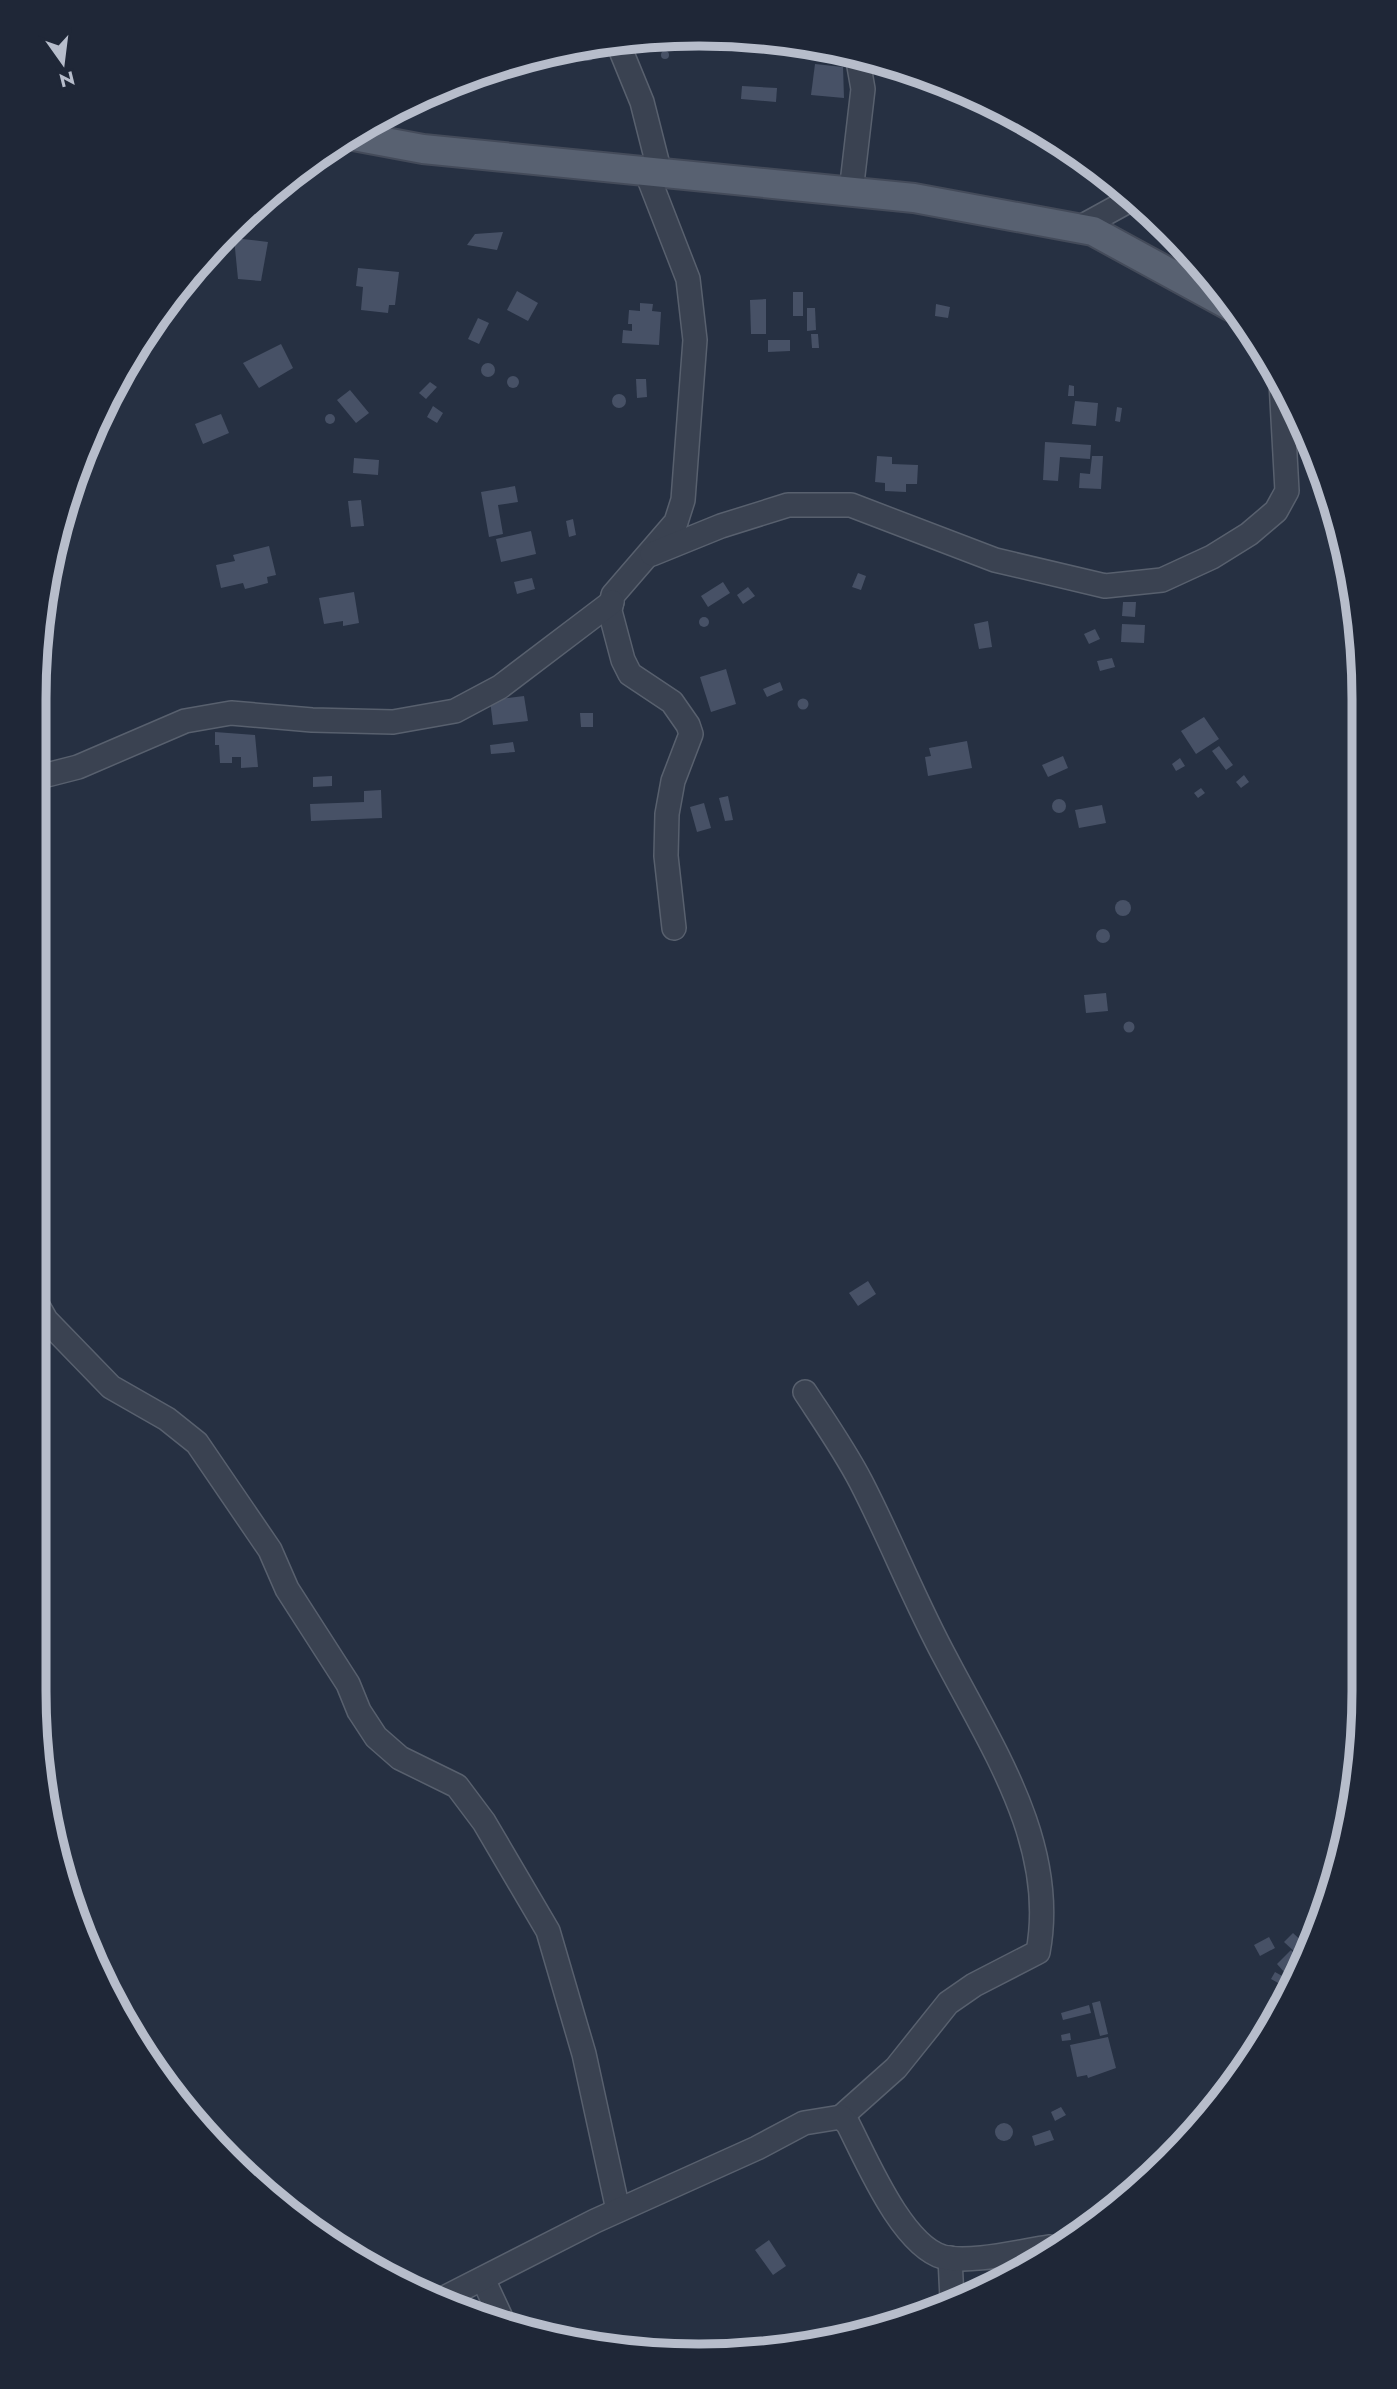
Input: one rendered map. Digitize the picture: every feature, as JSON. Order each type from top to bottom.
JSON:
[{"type":"main road","points":[[364,138],[424,149],[914,198],[1079,228],[1093,231],[1214,297]]},
{"type":"street","points":[[621,50],[642,103],[653,172],[688,279],[695,340],[683,500],[676,522],[627,575],[613,595],[610,611],[630,674],[673,702],[691,734],[673,781],[667,814],[666,856],[674,928]]},
{"type":"street","points":[[851,192],[863,89],[859,66]]},
{"type":"street","points":[[1079,228],[1124,203]]},
{"type":"street","points":[[646,556],[721,526],[788,505],[851,505],[995,560],[1105,586],[1162,580],[1212,557],[1249,534],[1276,511],[1287,492],[1282,407]]},
{"type":"street","points":[[46,776],[78,767],[185,722],[231,713],[312,720],[393,722],[455,711],[500,687],[612,602]]},
{"type":"street","points":[[46,1320],[111,1387],[167,1419],[197,1443],[271,1550],[287,1589],[348,1684],[359,1711],[376,1737],[400,1758],[457,1786],[484,1822],[548,1931],[584,2054],[618,2210]]},
{"type":"street","points":[[451,2295],[618,2210],[757,2148],[804,2123],[841,2117],[895,2068],[948,2003],[974,1985],[1038,1952],[1042,1928],[1041,1882],[1021,1812],[992,1743],[945,1659],[860,1479],[805,1392]]},
{"type":"street","points":[[841,2117],[848,2124],[896,2212],[927,2250],[950,2258],[981,2257],[1036,2249]]},
{"type":"street","points":[[950,2258],[952,2292]]},
{"type":"street","points":[[483,2279],[498,2312]]},
{"type":"building","points":[[665,51],[669,55],[665,59],[661,55]]},
{"type":"building","points":[[594,54],[588,61],[583,56]]},
{"type":"building","points":[[815,64],[843,67],[844,98],[811,95]]},
{"type":"building","points":[[742,86],[777,88],[776,102],[741,99]]},
{"type":"building","points":[[503,232],[497,250],[467,245],[475,234]]},
{"type":"building","points":[[234,240],[268,242],[261,281],[238,279]]},
{"type":"building","points":[[358,268],[399,272],[395,305],[389,305],[388,313],[361,310],[363,287],[356,286]]},
{"type":"building","points":[[517,291],[538,303],[528,321],[507,310]]},
{"type":"building","points":[[793,292],[803,292],[803,316],[793,316]]},
{"type":"building","points":[[766,299],[766,334],[751,334],[750,300]]},
{"type":"building","points":[[640,303],[653,304],[652,311],[661,312],[659,345],[622,343],[623,330],[632,331],[632,324],[628,324],[629,310],[640,311]]},
{"type":"building","points":[[936,304],[950,307],[948,318],[935,316]]},
{"type":"building","points":[[807,308],[815,308],[816,330],[807,331]]},
{"type":"building","points":[[478,318],[489,323],[479,344],[468,339]]},
{"type":"building","points":[[811,334],[818,334],[819,348],[812,348]]},
{"type":"building","points":[[768,340],[790,340],[790,351],[768,352]]},
{"type":"building","points":[[281,344],[293,368],[259,388],[243,363]]},
{"type":"building","points":[[485,363],[491,363],[495,370],[491,377],[485,377],[481,373],[481,367]]},
{"type":"building","points":[[513,376],[519,382],[513,388],[507,382]]},
{"type":"building","points":[[636,379],[646,379],[647,397],[637,398]]},
{"type":"building","points":[[430,382],[437,387],[426,399],[419,393]]},
{"type":"building","points":[[1069,385],[1074,386],[1074,396],[1068,396]]},
{"type":"building","points":[[350,390],[369,413],[356,423],[337,400]]},
{"type":"building","points":[[619,394],[624,396],[624,406],[619,408],[614,406],[612,401],[614,396]]},
{"type":"building","points":[[1075,401],[1098,403],[1096,426],[1072,424]]},
{"type":"building","points":[[433,406],[443,413],[437,423],[427,417]]},
{"type":"building","points":[[1117,407],[1122,408],[1120,422],[1115,421]]},
{"type":"building","points":[[221,414],[229,433],[203,444],[195,424]]},
{"type":"building","points":[[330,414],[334,415],[334,423],[330,424],[326,423],[325,419],[326,415]]},
{"type":"building","points":[[1045,442],[1091,445],[1090,459],[1060,457],[1058,481],[1043,480]]},
{"type":"building","points":[[877,456],[892,457],[892,464],[918,465],[917,484],[906,484],[906,492],[885,491],[885,483],[875,482]]},
{"type":"building","points":[[1092,456],[1103,456],[1101,489],[1079,488],[1080,473],[1090,474]]},
{"type":"building","points":[[354,458],[379,460],[378,475],[353,473]]},
{"type":"building","points":[[515,486],[518,502],[498,505],[503,534],[489,537],[481,492]]},
{"type":"building","points":[[361,500],[364,526],[351,527],[348,501]]},
{"type":"building","points":[[573,519],[576,535],[569,537],[566,521]]},
{"type":"building","points":[[531,531],[536,554],[501,562],[496,539]]},
{"type":"building","points":[[269,546],[276,575],[267,577],[268,583],[245,589],[243,583],[221,588],[216,565],[235,561],[233,555]]},
{"type":"building","points":[[858,573],[866,576],[861,590],[852,587]]},
{"type":"building","points":[[532,578],[535,589],[517,594],[514,582]]},
{"type":"building","points":[[723,582],[730,593],[708,607],[701,596]]},
{"type":"building","points":[[748,587],[755,596],[743,604],[737,595]]},
{"type":"building","points":[[354,592],[359,623],[343,626],[343,621],[324,624],[319,598]]},
{"type":"building","points":[[1123,602],[1136,602],[1135,617],[1122,616]]},
{"type":"building","points":[[704,617],[708,618],[708,626],[704,627],[700,626],[699,622],[700,618]]},
{"type":"building","points":[[988,621],[992,647],[979,649],[974,624]]},
{"type":"building","points":[[1122,624],[1145,625],[1144,643],[1121,642]]},
{"type":"building","points":[[1095,629],[1100,639],[1089,644],[1084,634]]},
{"type":"building","points":[[1112,658],[1115,667],[1100,671],[1097,661]]},
{"type":"building","points":[[726,669],[736,704],[711,712],[700,677]]},
{"type":"building","points":[[780,682],[783,690],[767,697],[763,689]]},
{"type":"building","points":[[524,696],[528,721],[493,725],[490,700]]},
{"type":"building","points":[[803,699],[807,700],[807,708],[803,709],[799,708],[798,704],[799,700]]},
{"type":"building","points":[[580,713],[593,713],[593,727],[581,727]]},
{"type":"building","points":[[1204,717],[1219,739],[1196,754],[1181,731]]},
{"type":"building","points":[[215,732],[255,735],[258,767],[241,768],[241,757],[232,757],[232,763],[220,763]]},
{"type":"building","points":[[967,741],[972,768],[928,776],[925,757],[931,756],[929,748]]},
{"type":"building","points":[[513,742],[515,752],[491,754],[490,745]]},
{"type":"building","points":[[1219,746],[1233,765],[1226,770],[1212,751]]},
{"type":"building","points":[[1063,756],[1068,768],[1048,777],[1042,765]]},
{"type":"building","points":[[1180,758],[1185,766],[1176,771],[1172,764]]},
{"type":"building","points":[[1244,775],[1249,782],[1241,788],[1236,782]]},
{"type":"building","points":[[332,776],[332,786],[313,787],[313,777]]},
{"type":"building","points":[[1201,788],[1205,793],[1198,798],[1194,793]]},
{"type":"building","points":[[381,790],[382,818],[311,821],[310,804],[364,802],[364,791]]},
{"type":"building","points":[[728,796],[733,820],[725,821],[719,798]]},
{"type":"building","points":[[1059,799],[1064,801],[1064,811],[1059,813],[1054,811],[1052,806],[1054,801]]},
{"type":"building","points":[[704,803],[711,828],[697,832],[690,807]]},
{"type":"building","points":[[1102,805],[1106,823],[1079,828],[1075,810]]},
{"type":"building","points":[[1123,900],[1131,908],[1123,916],[1115,908]]},
{"type":"building","points":[[1100,929],[1106,929],[1110,936],[1106,943],[1100,943],[1096,939],[1096,933]]},
{"type":"building","points":[[1106,993],[1108,1011],[1086,1013],[1084,995]]},
{"type":"building","points":[[1129,1022],[1133,1023],[1133,1031],[1129,1032],[1125,1031],[1124,1027],[1125,1023]]},
{"type":"building","points":[[868,1281],[876,1294],[858,1306],[849,1293]]},
{"type":"building","points":[[1293,1933],[1302,1941],[1296,1953],[1284,1942]]},
{"type":"building","points":[[1269,1937],[1275,1948],[1260,1956],[1254,1945]]},
{"type":"building","points":[[1291,1950],[1295,1955],[1285,1973],[1277,1964]]},
{"type":"building","points":[[1275,1972],[1284,1977],[1280,1984],[1271,1979]]},
{"type":"building","points":[[1100,2001],[1108,2034],[1100,2036],[1092,2003]]},
{"type":"building","points":[[1089,2005],[1091,2013],[1063,2020],[1061,2013]]},
{"type":"building","points":[[1070,2033],[1071,2040],[1062,2041],[1061,2035]]},
{"type":"building","points":[[1108,2037],[1116,2068],[1088,2078],[1087,2075],[1077,2077],[1070,2045]]},
{"type":"building","points":[[1061,2107],[1066,2115],[1055,2121],[1051,2112]]},
{"type":"building","points":[[1004,2123],[1010,2126],[1013,2132],[1010,2138],[1004,2141],[998,2138],[995,2132],[998,2126]]},
{"type":"building","points":[[1050,2130],[1054,2140],[1035,2146],[1032,2136]]},
{"type":"building","points":[[769,2240],[786,2266],[773,2275],[755,2250]]}]
